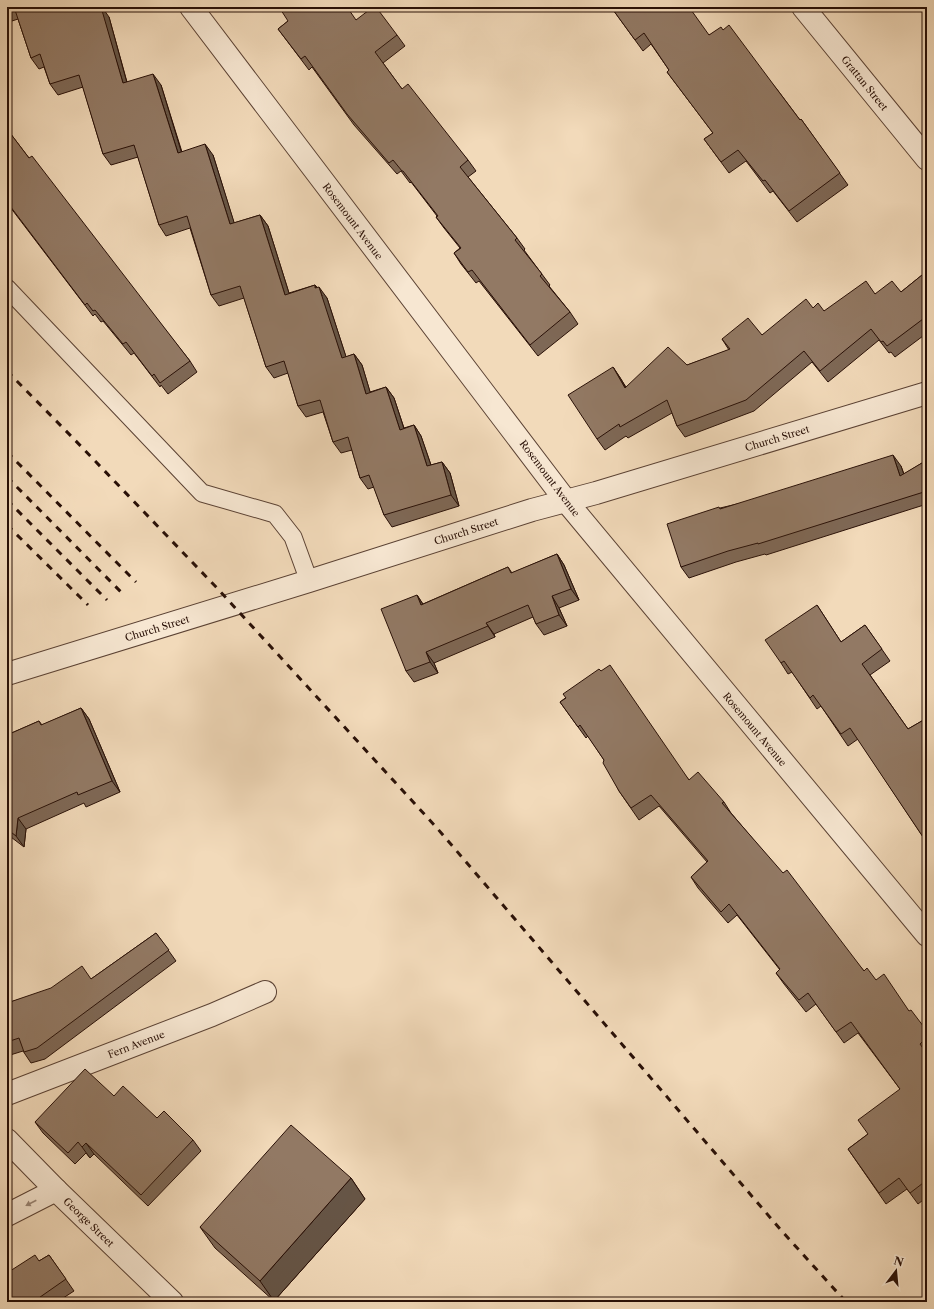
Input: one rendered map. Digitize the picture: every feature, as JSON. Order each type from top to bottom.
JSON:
[{"type":"street","name":"Rosemount Avenue","points":[[191,7],[566,501],[927,935]]},
{"type":"street","name":"Grattan Street","points":[[803,7],[927,159]]},
{"type":"street","name":"Church Street","points":[[7,674],[309,581],[532,510],[927,393]]},
{"type":"street","name":"Fern Avenue","points":[[7,1094],[212,1015],[265,992]]},
{"type":"street","name":"George Street","points":[[7,1140],[56,1190],[172,1302]]},
{"type":"street","points":[[7,1215],[56,1190]]},
{"type":"lane","points":[[7,288],[202,493],[275,514],[293,537],[309,581]]},
{"type":"building","points":[[14,7],[78,7],[79,9],[86,7],[101,7],[123,83],[153,74],[178,153],[205,144],[230,224],[260,215],[285,295],[315,285],[315,288],[319,287],[342,358],[354,354],[366,394],[386,387],[400,430],[414,425],[427,466],[442,462],[451,495],[384,515],[369,475],[360,478],[348,437],[333,442],[320,400],[298,406],[284,361],[266,367],[240,286],[211,295],[187,216],[159,225],[134,145],[103,154],[79,75],[50,84],[40,54],[31,58]]},
{"type":"building","points":[[279,7],[347,7],[356,20],[373,7],[376,7],[397,35],[375,52],[402,89],[408,84],[468,160],[460,167],[517,238],[515,240],[542,274],[540,276],[570,312],[530,345],[472,270],[468,272],[454,253],[461,248],[436,217],[438,216],[403,171],[393,160],[389,163],[347,114],[305,56],[301,59],[278,29],[288,21]]},
{"type":"building","points":[[611,7],[689,7],[709,35],[721,27],[723,30],[729,25],[840,173],[789,211],[765,180],[763,181],[738,150],[721,162],[704,139],[713,133],[667,72],[669,70],[644,33],[635,40]]},
{"type":"building","points":[[7,129],[29,158],[32,156],[190,361],[160,383],[154,374],[152,376],[126,342],[123,344],[95,310],[93,311],[87,303],[85,305],[7,202]]},
{"type":"building","points":[[927,271],[927,316],[887,346],[883,341],[881,342],[871,329],[820,371],[804,351],[746,400],[677,426],[667,400],[620,427],[619,424],[597,439],[568,395],[613,367],[625,388],[668,347],[687,365],[730,349],[722,339],[748,318],[762,335],[806,299],[813,308],[818,303],[824,311],[866,281],[875,294],[892,281],[901,292]]},
{"type":"building","points":[[893,455],[900,476],[927,460],[927,491],[758,544],[728,551],[681,567],[667,524]]},
{"type":"building","points":[[557,554],[571,589],[552,596],[559,615],[536,624],[528,605],[486,623],[488,626],[426,652],[430,662],[406,671],[381,609],[417,595],[421,605],[508,567],[511,573]]},
{"type":"building","points":[[817,605],[841,642],[865,625],[882,649],[862,664],[908,729],[927,718],[927,842],[850,728],[841,734],[813,695],[810,698],[784,661],[781,663],[765,640]]},
{"type":"building","points":[[610,665],[689,780],[698,772],[724,802],[722,803],[783,873],[787,870],[864,971],[867,968],[876,980],[884,974],[909,1011],[911,1010],[927,1031],[927,1034],[922,1038],[924,1040],[920,1044],[927,1054],[927,1180],[910,1193],[899,1178],[879,1193],[848,1149],[868,1134],[858,1120],[900,1089],[851,1022],[836,1032],[808,993],[799,1000],[776,973],[780,969],[729,904],[721,912],[691,877],[708,861],[651,795],[631,808],[619,791],[603,763],[604,760],[580,725],[578,727],[560,702],[566,698],[563,694],[599,669],[601,671]]},
{"type":"building","points":[[81,708],[112,781],[78,795],[77,792],[18,818],[16,836],[7,829],[7,735],[39,721],[41,725]]},
{"type":"building","points":[[156,933],[169,950],[37,1048],[24,1052],[19,1038],[7,1042],[7,1003],[51,988],[82,966],[91,979]]},
{"type":"building","points":[[85,1069],[114,1096],[123,1086],[157,1118],[164,1111],[193,1140],[141,1195],[86,1143],[82,1147],[78,1142],[68,1153],[35,1122]]},
{"type":"building","points":[[291,1125],[351,1178],[260,1281],[200,1227]]},
{"type":"building","points":[[35,1255],[39,1261],[49,1255],[66,1279],[33,1302],[7,1302],[7,1273]]},
{"type":"railway","points":[[7,371],[217,588],[437,828],[780,1229],[846,1302]]},
{"type":"railway","points":[[7,452],[136,582]]},
{"type":"railway","points":[[7,477],[123,594]]},
{"type":"railway","points":[[7,500],[107,600]]},
{"type":"railway","points":[[7,525],[88,605]]}]
